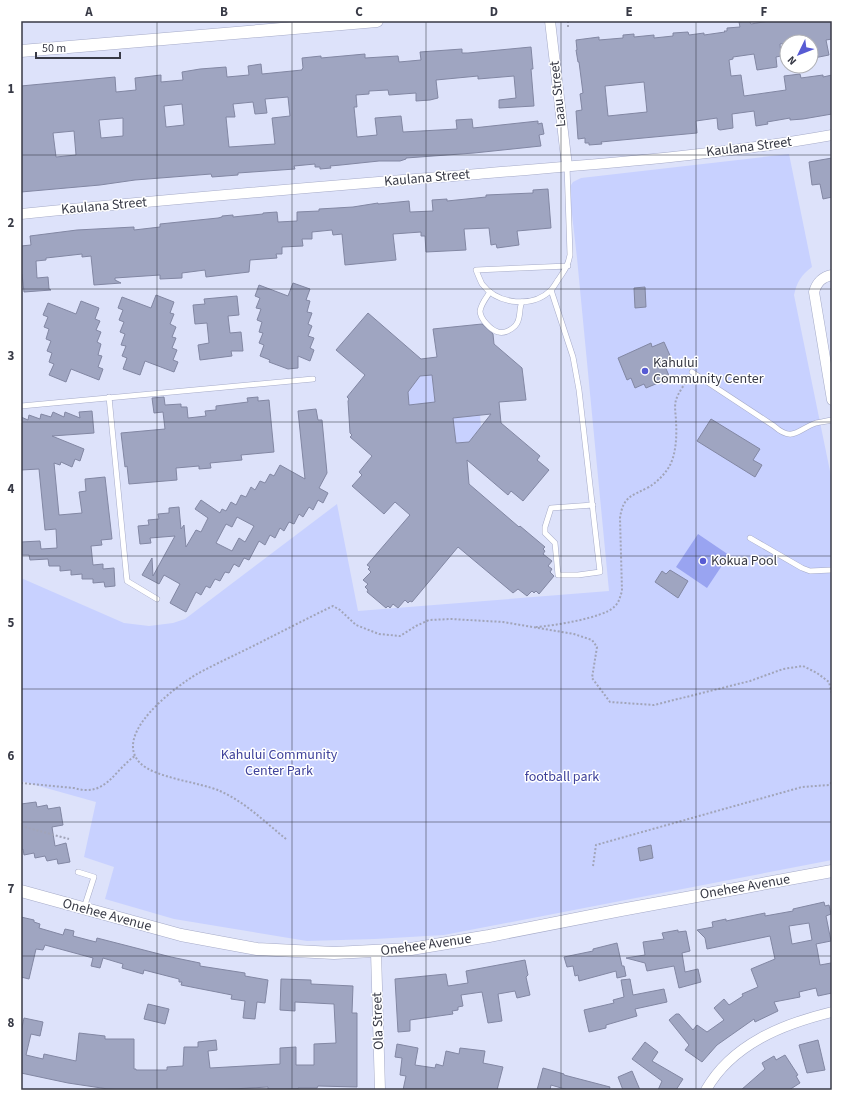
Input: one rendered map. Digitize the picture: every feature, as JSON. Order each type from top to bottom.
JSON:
[{"type":"street","points":[[21,51],[377,21]]},
{"type":"street","name":"Laau Street","points":[[550,21],[567,166]]},
{"type":"street","name":"Kaulana Street","points":[[21,214],[134,202],[718,152],[832,136]]},
{"type":"street","points":[[832,275],[825,277],[816,285],[814,292],[832,400]]},
{"type":"street","name":"Onehee Avenue","points":[[21,892],[181,935],[257,949],[334,954],[411,949],[832,870]]},
{"type":"street","name":"Ola Street","points":[[376,952],[380,1090]]},
{"type":"street","points":[[706,1090],[712,1080],[738,1052],[769,1033],[804,1019],[832,1012]]},
{"type":"lane","points":[[567,166],[570,255],[568,266],[551,290],[538,298],[522,302],[503,299],[490,292],[482,284],[476,270],[568,266]]},
{"type":"lane","points":[[551,290],[576,373],[593,505],[600,572],[578,575],[558,575],[555,544],[545,533],[544,527],[551,508],[593,505]]},
{"type":"lane","points":[[490,292],[481,305],[480,314],[487,324],[497,332],[510,330],[517,324],[522,302]]},
{"type":"lane","points":[[692,372],[781,432],[787,434],[796,433],[816,423],[832,420]]},
{"type":"lane","points":[[21,406],[313,379]]},
{"type":"lane","points":[[109,397],[127,581],[157,599]]},
{"type":"lane","points":[[750,538],[802,568],[810,571],[832,570]]},
{"type":"lane","points":[[78,872],[94,877],[84,909]]},
{"type":"path","points":[[568,21],[568,28]]},
{"type":"path","points":[[531,627],[550,626],[606,613],[614,608],[620,600],[622,591],[620,518],[622,509],[626,500],[633,494],[658,481],[670,466],[673,457],[675,437],[676,401],[692,372]]},
{"type":"path","points":[[286,839],[250,809],[220,791],[152,771],[141,764],[135,756],[133,741],[140,724],[165,697],[196,675],[333,606],[356,624],[379,634],[400,636],[416,626],[430,620],[444,620],[503,622],[565,632],[592,640],[597,647],[597,655],[592,678],[610,702],[654,705],[750,681],[783,669],[803,666],[817,673],[829,682],[832,694]]},
{"type":"path","points":[[21,782],[79,789],[92,789],[108,783],[127,762],[135,756]]},
{"type":"path","points":[[593,866],[596,845],[802,787],[829,785],[832,782]]},
{"type":"path","points":[[21,826],[69,839]]},
{"type":"green space","name":"Kahului Community Center Park","points":[[789,154],[812,267],[800,279],[794,295],[832,481],[832,860],[444,935],[375,939],[307,941],[174,919],[105,899],[114,867],[84,857],[96,802],[21,781],[21,578],[124,623],[149,626],[173,623],[185,619],[337,504],[358,611],[609,591],[569,188],[573,182],[581,178]]},
{"type":"green space","points":[[432,375],[435,402],[410,413],[408,392],[420,376]]},
{"type":"green space","points":[[480,415],[481,426],[469,442],[447,444],[445,428],[454,427],[453,418]]},
{"type":"water","name":"Kokua Pool","points":[[698,534],[729,555],[707,588],[676,567]]},
{"type":"building","points":[[745,21],[749,21],[751,24],[769,21],[832,21],[832,39],[826,40],[829,55],[819,57],[819,34],[779,34],[779,56],[776,57],[777,67],[757,70],[754,54],[733,57],[733,59],[729,60],[731,76],[741,75],[744,96],[786,90],[784,76],[800,74],[801,78],[832,75],[832,114],[803,119],[790,120],[790,118],[767,122],[768,124],[756,126],[754,111],[732,114],[733,128],[718,129],[717,118],[696,121],[697,133],[601,142],[602,144],[589,145],[589,143],[585,143],[585,138],[578,139],[576,111],[582,110],[580,94],[583,93],[576,50],[576,40],[599,37],[599,40],[623,38],[623,35],[634,34],[634,37],[654,35],[654,38],[673,36],[673,33],[688,32],[689,35],[704,33],[704,35],[725,32],[724,31],[727,31],[727,28],[740,27],[739,22]],"holes":[[[644,82],[647,112],[608,116],[605,86]]]},
{"type":"building","points":[[531,47],[534,106],[499,108],[499,100],[516,98],[514,76],[478,79],[478,76],[436,80],[438,98],[430,100],[416,101],[416,93],[389,95],[388,90],[369,91],[369,94],[356,95],[357,107],[354,107],[357,137],[377,135],[375,118],[401,116],[403,132],[457,129],[456,120],[472,119],[473,128],[538,121],[538,124],[542,123],[544,134],[539,135],[541,146],[406,158],[400,161],[379,161],[330,166],[331,168],[320,169],[320,167],[315,167],[315,164],[294,166],[295,169],[238,173],[238,175],[212,177],[211,174],[21,192],[21,86],[115,77],[116,92],[136,90],[135,78],[161,75],[161,82],[183,80],[182,72],[200,69],[226,67],[227,77],[249,75],[248,66],[261,64],[262,74],[302,70],[302,58],[321,56],[321,58],[365,54],[365,58],[398,56],[399,62],[421,60],[420,52],[462,49],[462,53]],"holes":[[[288,97],[290,116],[272,118],[275,144],[229,147],[226,117],[235,117],[233,104],[253,102],[255,114],[267,113],[265,99]],[[182,104],[184,125],[166,127],[164,106]],[[123,118],[123,136],[101,138],[99,120]],[[74,131],[76,155],[56,157],[53,133]]]},
{"type":"building","points":[[832,158],[832,197],[823,199],[820,184],[812,185],[809,162]]},
{"type":"building","points":[[548,189],[551,228],[517,231],[519,245],[497,248],[496,244],[491,245],[489,228],[464,229],[466,250],[426,252],[425,236],[421,236],[421,232],[393,234],[396,260],[345,265],[342,234],[333,235],[332,230],[312,232],[312,239],[302,239],[303,246],[282,247],[282,254],[276,254],[277,258],[250,260],[249,272],[206,277],[205,270],[182,273],[182,278],[160,279],[160,275],[115,278],[115,280],[121,283],[94,285],[91,256],[82,257],[82,254],[46,258],[46,260],[36,261],[37,278],[48,277],[49,289],[51,290],[24,292],[21,274],[21,246],[31,245],[30,236],[77,230],[134,227],[134,230],[160,227],[160,224],[218,218],[222,216],[233,215],[233,217],[277,212],[278,222],[297,221],[297,212],[409,201],[410,212],[433,211],[432,200],[447,199],[447,201],[486,197],[486,195],[533,193],[533,190]]},
{"type":"building","points":[[293,283],[310,289],[306,300],[310,301],[307,312],[312,313],[308,324],[312,326],[308,336],[314,338],[310,348],[314,350],[310,361],[298,356],[298,368],[288,369],[269,362],[270,360],[260,356],[264,345],[259,343],[263,333],[259,332],[262,322],[257,320],[261,309],[256,308],[260,298],[255,296],[259,285],[288,296]]},
{"type":"building","points":[[645,287],[646,307],[635,308],[634,288]]},
{"type":"building","points":[[156,295],[174,302],[170,313],[174,314],[170,324],[176,327],[172,337],[176,338],[172,348],[177,350],[173,360],[178,362],[174,372],[145,361],[140,375],[123,369],[127,358],[122,356],[126,346],[121,345],[125,334],[120,332],[124,322],[119,320],[123,310],[118,308],[122,297],[151,308]]},
{"type":"building","points":[[237,296],[239,315],[228,316],[230,333],[241,332],[243,351],[231,351],[232,356],[200,360],[198,345],[209,343],[207,323],[195,324],[193,305],[205,304],[204,299]]},
{"type":"building","points":[[81,301],[99,308],[95,319],[100,321],[96,330],[101,332],[97,342],[101,344],[98,355],[102,356],[98,367],[103,369],[99,380],[71,369],[66,382],[49,375],[54,364],[49,362],[52,353],[47,351],[51,341],[46,339],[49,329],[44,327],[48,317],[43,315],[48,303],[76,314]]},
{"type":"building","points":[[368,313],[421,359],[437,357],[433,329],[482,324],[493,334],[494,344],[522,368],[526,400],[499,402],[501,423],[540,456],[537,460],[549,470],[523,501],[511,491],[508,495],[467,460],[469,484],[545,547],[543,549],[545,551],[543,554],[552,561],[548,566],[552,569],[550,572],[554,576],[539,594],[536,591],[534,593],[532,591],[527,596],[518,589],[513,593],[458,547],[412,602],[410,601],[408,603],[405,600],[398,608],[393,604],[390,608],[388,606],[386,608],[367,592],[368,590],[365,587],[368,584],[363,580],[371,572],[368,569],[370,567],[367,565],[410,515],[395,502],[384,514],[352,486],[362,475],[359,472],[372,456],[350,437],[352,435],[350,433],[349,399],[347,397],[365,375],[336,350]],"holes":[[[432,375],[435,402],[409,405],[408,392],[420,376]],[[491,414],[469,442],[456,443],[453,418]]]},
{"type":"building","name":"Kahului Community Center","points":[[664,342],[672,360],[664,364],[670,378],[646,388],[644,384],[635,388],[631,378],[627,380],[618,358],[651,343],[652,347]]},
{"type":"building","points":[[164,397],[165,405],[181,404],[181,407],[187,407],[188,418],[206,416],[205,411],[216,410],[216,406],[248,402],[247,398],[258,397],[258,401],[269,400],[274,452],[241,455],[242,460],[210,463],[211,468],[199,469],[199,466],[176,468],[177,480],[129,484],[127,466],[125,467],[121,433],[165,429],[163,412],[154,413],[152,398]]},
{"type":"building","points":[[316,409],[318,420],[322,420],[327,473],[319,488],[328,493],[323,503],[318,500],[313,510],[309,507],[303,517],[299,514],[294,524],[289,522],[284,531],[280,528],[275,538],[270,535],[265,545],[259,541],[249,560],[244,558],[239,567],[234,564],[229,573],[225,572],[220,581],[215,579],[210,588],[206,586],[201,595],[196,592],[186,612],[170,603],[180,584],[164,575],[159,584],[142,575],[152,558],[153,576],[175,536],[150,538],[151,543],[140,544],[138,526],[149,525],[148,520],[159,519],[158,514],[169,513],[169,508],[179,507],[181,529],[184,525],[186,547],[196,530],[201,532],[208,518],[195,509],[201,500],[220,513],[222,509],[226,511],[231,502],[236,505],[241,495],[246,497],[251,487],[255,490],[260,481],[265,483],[270,474],[274,476],[280,465],[305,479],[298,411]],"holes":[[[237,517],[254,526],[245,542],[239,538],[232,551],[216,543],[226,524],[232,527]]]},
{"type":"building","points":[[92,411],[94,433],[52,436],[84,449],[80,461],[75,459],[72,467],[61,462],[60,465],[54,463],[59,515],[82,513],[79,492],[86,491],[85,479],[105,477],[112,539],[101,540],[102,545],[91,546],[93,565],[103,564],[103,569],[114,568],[115,586],[105,587],[104,582],[93,583],[93,579],[82,579],[82,574],[71,575],[71,570],[60,571],[60,566],[49,566],[48,559],[30,560],[29,555],[21,555],[21,542],[40,541],[41,549],[57,548],[56,529],[45,530],[39,469],[21,470],[21,417],[28,420],[29,415],[40,419],[41,414],[51,417],[53,412],[64,417],[65,412],[80,418],[79,412]]},
{"type":"building","points":[[711,419],[760,449],[753,460],[762,465],[755,477],[697,441]]},
{"type":"building","points":[[670,570],[688,581],[678,598],[655,582],[662,571],[666,574]]},
{"type":"building","points":[[36,802],[37,807],[47,805],[48,809],[60,807],[63,825],[52,827],[55,846],[66,843],[70,862],[58,864],[57,859],[47,861],[45,856],[35,858],[34,853],[24,855],[23,849],[21,850],[21,804]]},
{"type":"building","points":[[651,845],[653,858],[640,861],[638,848]]},
{"type":"building","points":[[824,902],[825,906],[829,905],[831,914],[826,916],[831,941],[816,944],[820,965],[831,963],[832,993],[818,996],[816,988],[799,992],[800,997],[774,1002],[778,1011],[755,1022],[754,1019],[717,1045],[702,1062],[685,1050],[689,1045],[669,1020],[676,1014],[679,1014],[693,1030],[697,1025],[707,1032],[724,1020],[714,1008],[724,999],[729,1005],[743,996],[742,994],[758,987],[751,969],[775,959],[770,936],[707,949],[705,938],[697,930],[713,927],[712,922],[726,919],[726,921],[765,913],[765,916],[793,911],[793,909]],"holes":[[[809,923],[812,940],[792,944],[789,926]]]},
{"type":"building","points":[[21,917],[34,920],[34,922],[40,924],[39,928],[63,935],[65,929],[74,931],[73,936],[96,942],[97,938],[200,963],[200,966],[245,973],[245,976],[268,980],[265,1003],[257,1002],[255,1019],[243,1018],[245,1001],[231,999],[232,995],[181,985],[182,982],[179,982],[179,979],[144,970],[143,974],[122,968],[123,964],[103,958],[100,968],[91,966],[93,958],[45,945],[43,950],[36,949],[29,979],[21,977]]},
{"type":"building","points":[[678,930],[678,932],[686,931],[690,951],[682,953],[685,972],[698,969],[701,982],[679,988],[674,966],[647,971],[645,963],[626,958],[645,955],[643,942],[664,939],[662,933]]},
{"type":"building","points":[[617,943],[622,966],[624,966],[626,976],[617,978],[616,971],[579,981],[578,975],[575,976],[573,966],[567,967],[564,957],[593,951],[593,949]]},
{"type":"building","points":[[525,960],[528,975],[526,977],[530,995],[517,998],[515,991],[498,994],[502,1021],[488,1023],[482,992],[461,995],[463,1006],[458,1007],[458,1010],[452,1011],[453,1014],[410,1020],[410,1031],[398,1032],[395,979],[446,974],[448,986],[468,983],[466,971]]},
{"type":"building","points":[[281,979],[311,980],[311,984],[353,986],[352,1013],[357,1013],[357,1087],[318,1086],[317,1088],[272,1090],[268,1090],[268,1087],[215,1090],[124,1090],[68,1083],[21,1073],[21,1032],[24,1018],[43,1022],[40,1036],[31,1034],[26,1055],[43,1059],[44,1054],[76,1061],[79,1033],[105,1036],[105,1039],[134,1039],[134,1069],[136,1070],[167,1070],[167,1067],[183,1066],[184,1047],[198,1047],[198,1042],[216,1040],[217,1050],[208,1051],[210,1068],[280,1064],[280,1048],[296,1047],[296,1065],[314,1065],[314,1044],[336,1043],[334,1004],[295,1002],[295,1011],[280,1010]]},
{"type":"building","points":[[630,979],[633,995],[664,989],[667,1002],[635,1009],[637,1016],[606,1025],[606,1028],[589,1032],[584,1010],[614,1003],[613,1000],[624,997],[621,980]]},
{"type":"building","points":[[148,1004],[169,1009],[165,1024],[144,1019]]},
{"type":"building","points":[[818,1040],[825,1070],[807,1073],[799,1045]]},
{"type":"building","points":[[645,1042],[658,1052],[652,1061],[683,1079],[676,1090],[658,1090],[662,1081],[632,1059]]},
{"type":"building","points":[[397,1044],[418,1048],[415,1065],[435,1068],[436,1064],[443,1066],[446,1051],[459,1054],[460,1048],[485,1051],[483,1063],[503,1067],[497,1090],[403,1090],[406,1076],[400,1075],[402,1058],[395,1057]]},
{"type":"building","points":[[785,1055],[798,1075],[796,1076],[800,1083],[789,1090],[741,1090],[765,1069],[762,1063],[774,1056],[776,1060]]},
{"type":"building","points":[[543,1068],[610,1087],[609,1090],[568,1090],[551,1085],[550,1090],[537,1090]]},
{"type":"building","points":[[632,1071],[640,1090],[623,1090],[618,1077]]},
{"type":"place","name":"Kahului Community Center","points":[[645,371]]},
{"type":"place","name":"Kokua Pool","points":[[703,561]]},
{"type":"park label","name":"football park","points":[[562,777]]}]
